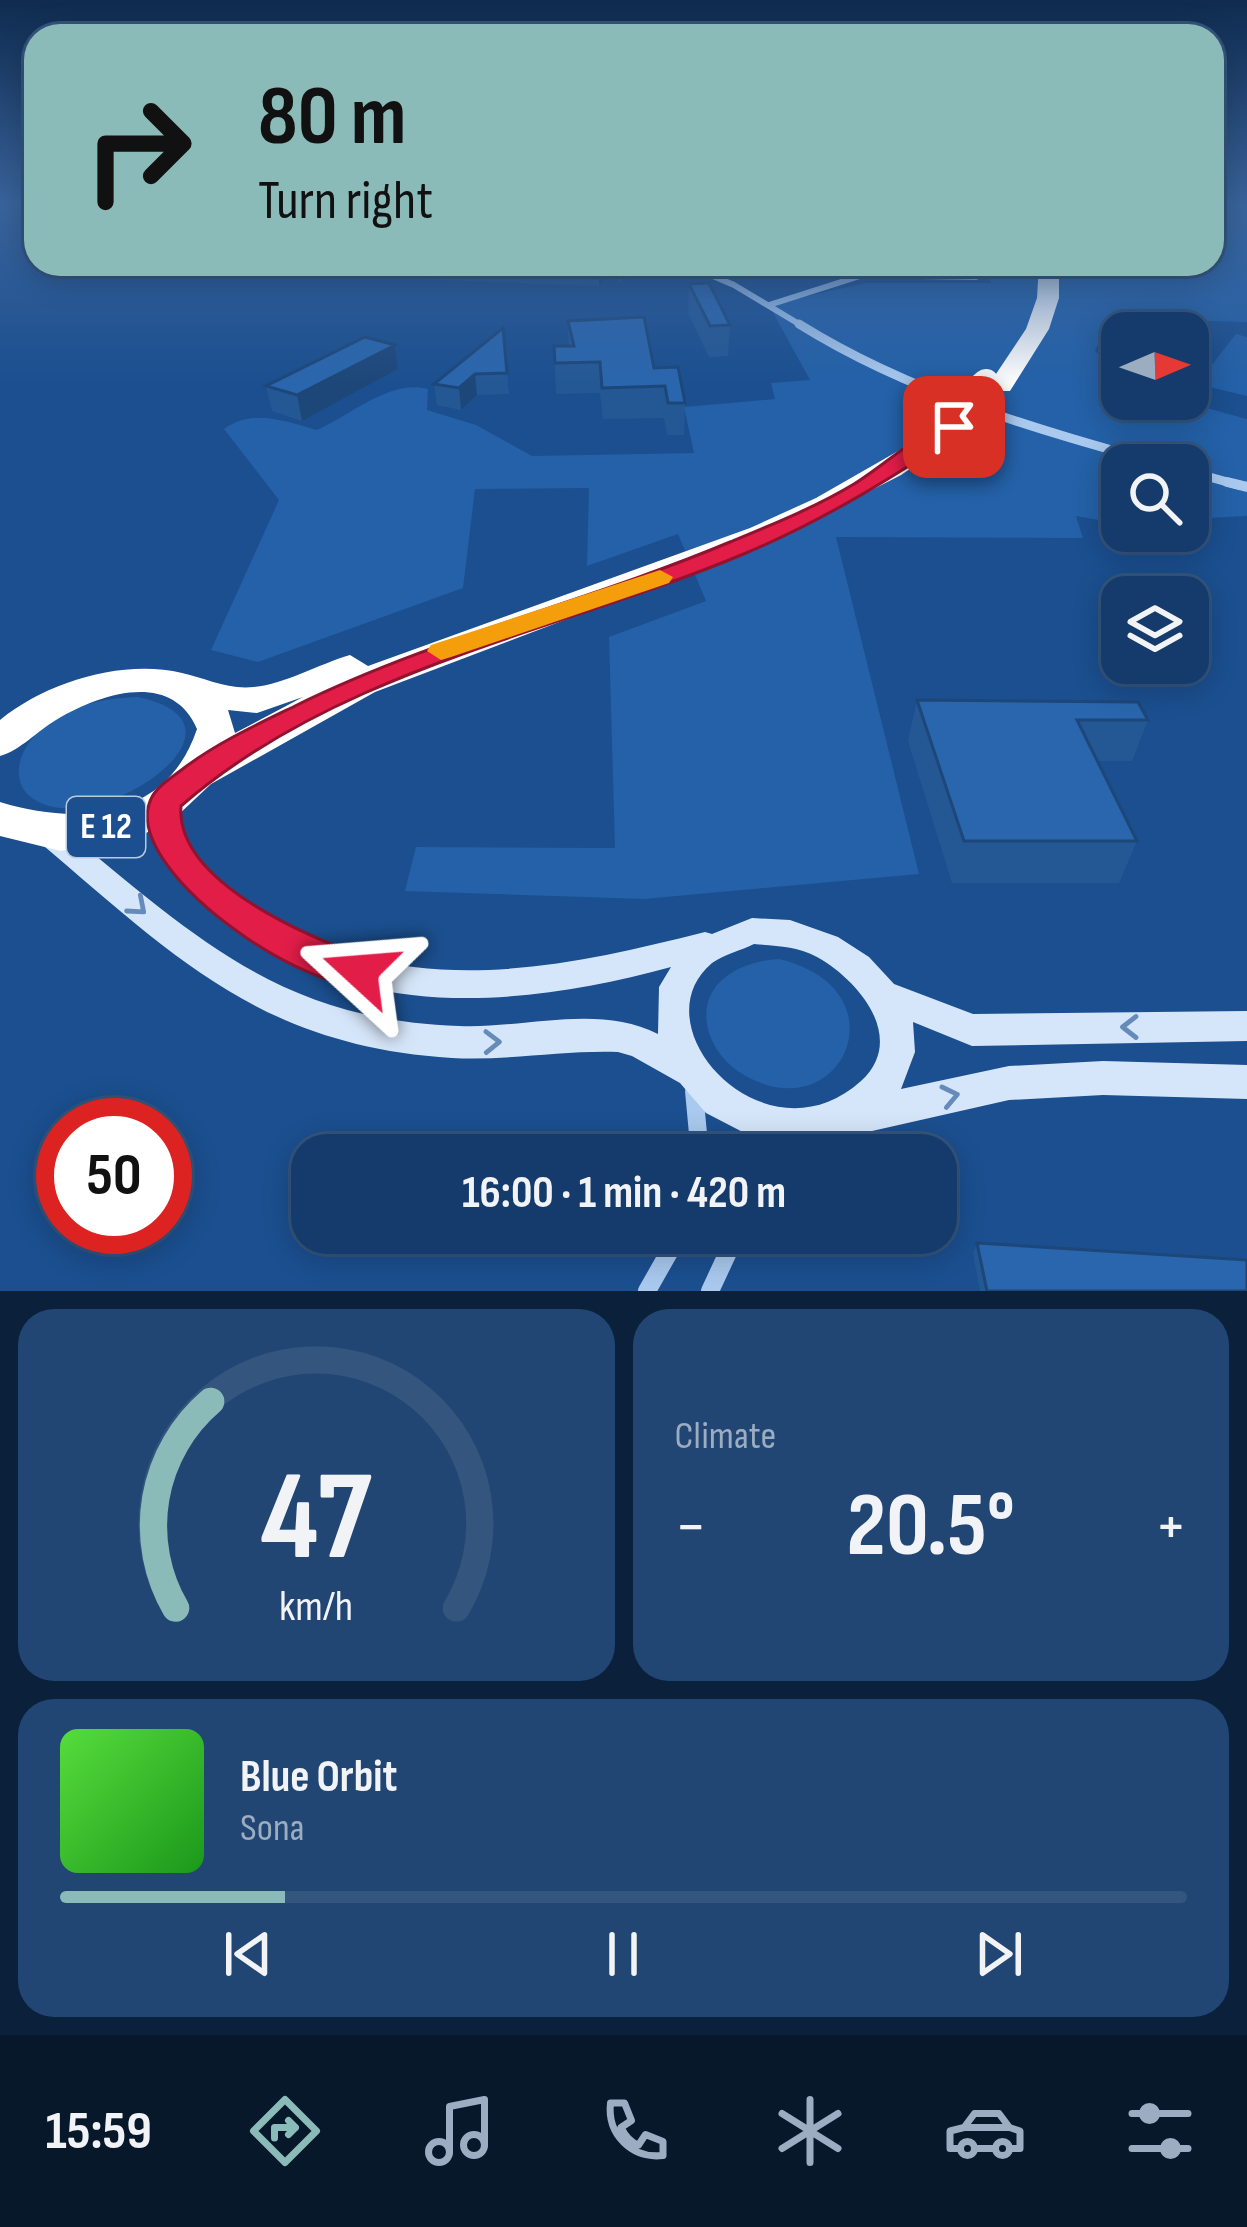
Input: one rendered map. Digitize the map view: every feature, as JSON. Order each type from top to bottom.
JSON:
[{"type":"highway","name":"E 12","points":[[993,384],[1025,328],[1034,276]]},
{"type":"highway","name":"E 12","points":[[0,818],[48,833],[119,823],[165,802],[199,773],[265,734],[418,659],[634,587],[792,524],[857,492],[993,384],[1038,329],[1049,297],[1049,276]]},
{"type":"highway","name":"E 12","points":[[9,730],[67,695],[110,683],[170,683],[198,695],[257,700],[282,694],[452,630],[664,563],[808,503],[946,425]]},
{"type":"highway","points":[[198,695],[218,728],[199,773]]},
{"type":"main road","points":[[165,802],[163,826],[171,848],[223,903],[301,951],[360,971],[426,985],[529,986],[752,931],[803,934],[851,957],[882,994],[895,1030],[892,1063],[873,1095],[833,1122]]},
{"type":"main road","points":[[48,833],[195,957],[275,1003],[342,1026],[429,1040],[618,1036],[641,1042],[688,1071],[714,1099],[752,1120],[788,1127],[833,1122],[1010,1083],[1103,1078],[1247,1082]]},
{"type":"main road","points":[[688,1071],[672,1028],[672,1001],[688,967],[719,941]]},
{"type":"main road","points":[[882,994],[972,1030],[1247,1026]]},
{"type":"street","points":[[716,276],[754,291],[833,346],[950,397],[1101,445]]},
{"type":"street","points":[[769,305],[860,276]]},
{"type":"street","points":[[920,276],[976,277]]},
{"type":"street","points":[[1209,477],[1247,487]]},
{"type":"street","points":[[688,1071],[700,1113],[700,1134]]},
{"type":"street","points":[[815,1134],[833,1122]]},
{"type":"street","points":[[647,1291],[668,1254]]},
{"type":"street","points":[[710,1291],[727,1254]]},
{"type":"shaded area","points":[[1224,264],[1247,264],[1247,322],[1209,321],[1209,312],[1101,312],[1101,338],[1095,351],[1101,357],[1101,420],[1209,420],[1209,409],[1247,419],[1247,516],[1209,518],[1209,444],[1101,444],[1101,520],[1076,516],[1083,538],[836,537],[919,874],[644,899],[405,891],[416,847],[615,848],[609,637],[706,601],[678,534],[587,566],[589,488],[475,489],[463,588],[258,662],[211,650],[279,500],[224,429],[247,419],[269,418],[317,430],[371,400],[414,387],[428,389],[427,410],[476,425],[532,456],[694,453],[684,407],[775,399],[771,383],[810,380],[769,305],[865,283],[991,283],[989,276],[1224,276]]},
{"type":"shaded area","points":[[1236,334],[1247,337],[1247,396],[1209,387],[1209,369]]},
{"type":"shaded area","points":[[138,697],[171,709],[185,726],[183,745],[168,765],[117,798],[88,807],[60,808],[28,794],[19,770],[30,741],[42,728],[87,704]]},
{"type":"shaded area","points":[[779,959],[818,975],[841,998],[850,1024],[846,1050],[832,1071],[809,1085],[779,1088],[744,1075],[723,1057],[709,1033],[708,1001],[723,979],[749,965]]},
{"type":"building","points":[[709,283],[730,325],[710,326],[689,284]]},
{"type":"building","points":[[644,317],[654,368],[678,367],[685,403],[668,403],[665,386],[602,388],[600,362],[555,363],[554,346],[574,346],[568,321]]},
{"type":"building","points":[[503,328],[507,373],[475,374],[459,388],[434,384]]},
{"type":"building","points":[[365,337],[395,345],[297,395],[266,386]]},
{"type":"building","points":[[917,700],[1138,702],[1148,720],[1077,720],[1137,841],[964,841]]},
{"type":"building","points":[[977,1243],[1247,1260],[1247,1291],[987,1291]]},
{"type":"slow traffic","points":[[441,651],[660,577]]},
{"type":"route","points":[[360,971],[271,936],[203,886],[171,848],[163,826],[165,802],[199,773],[372,679],[738,548],[857,492],[954,427]]}]
